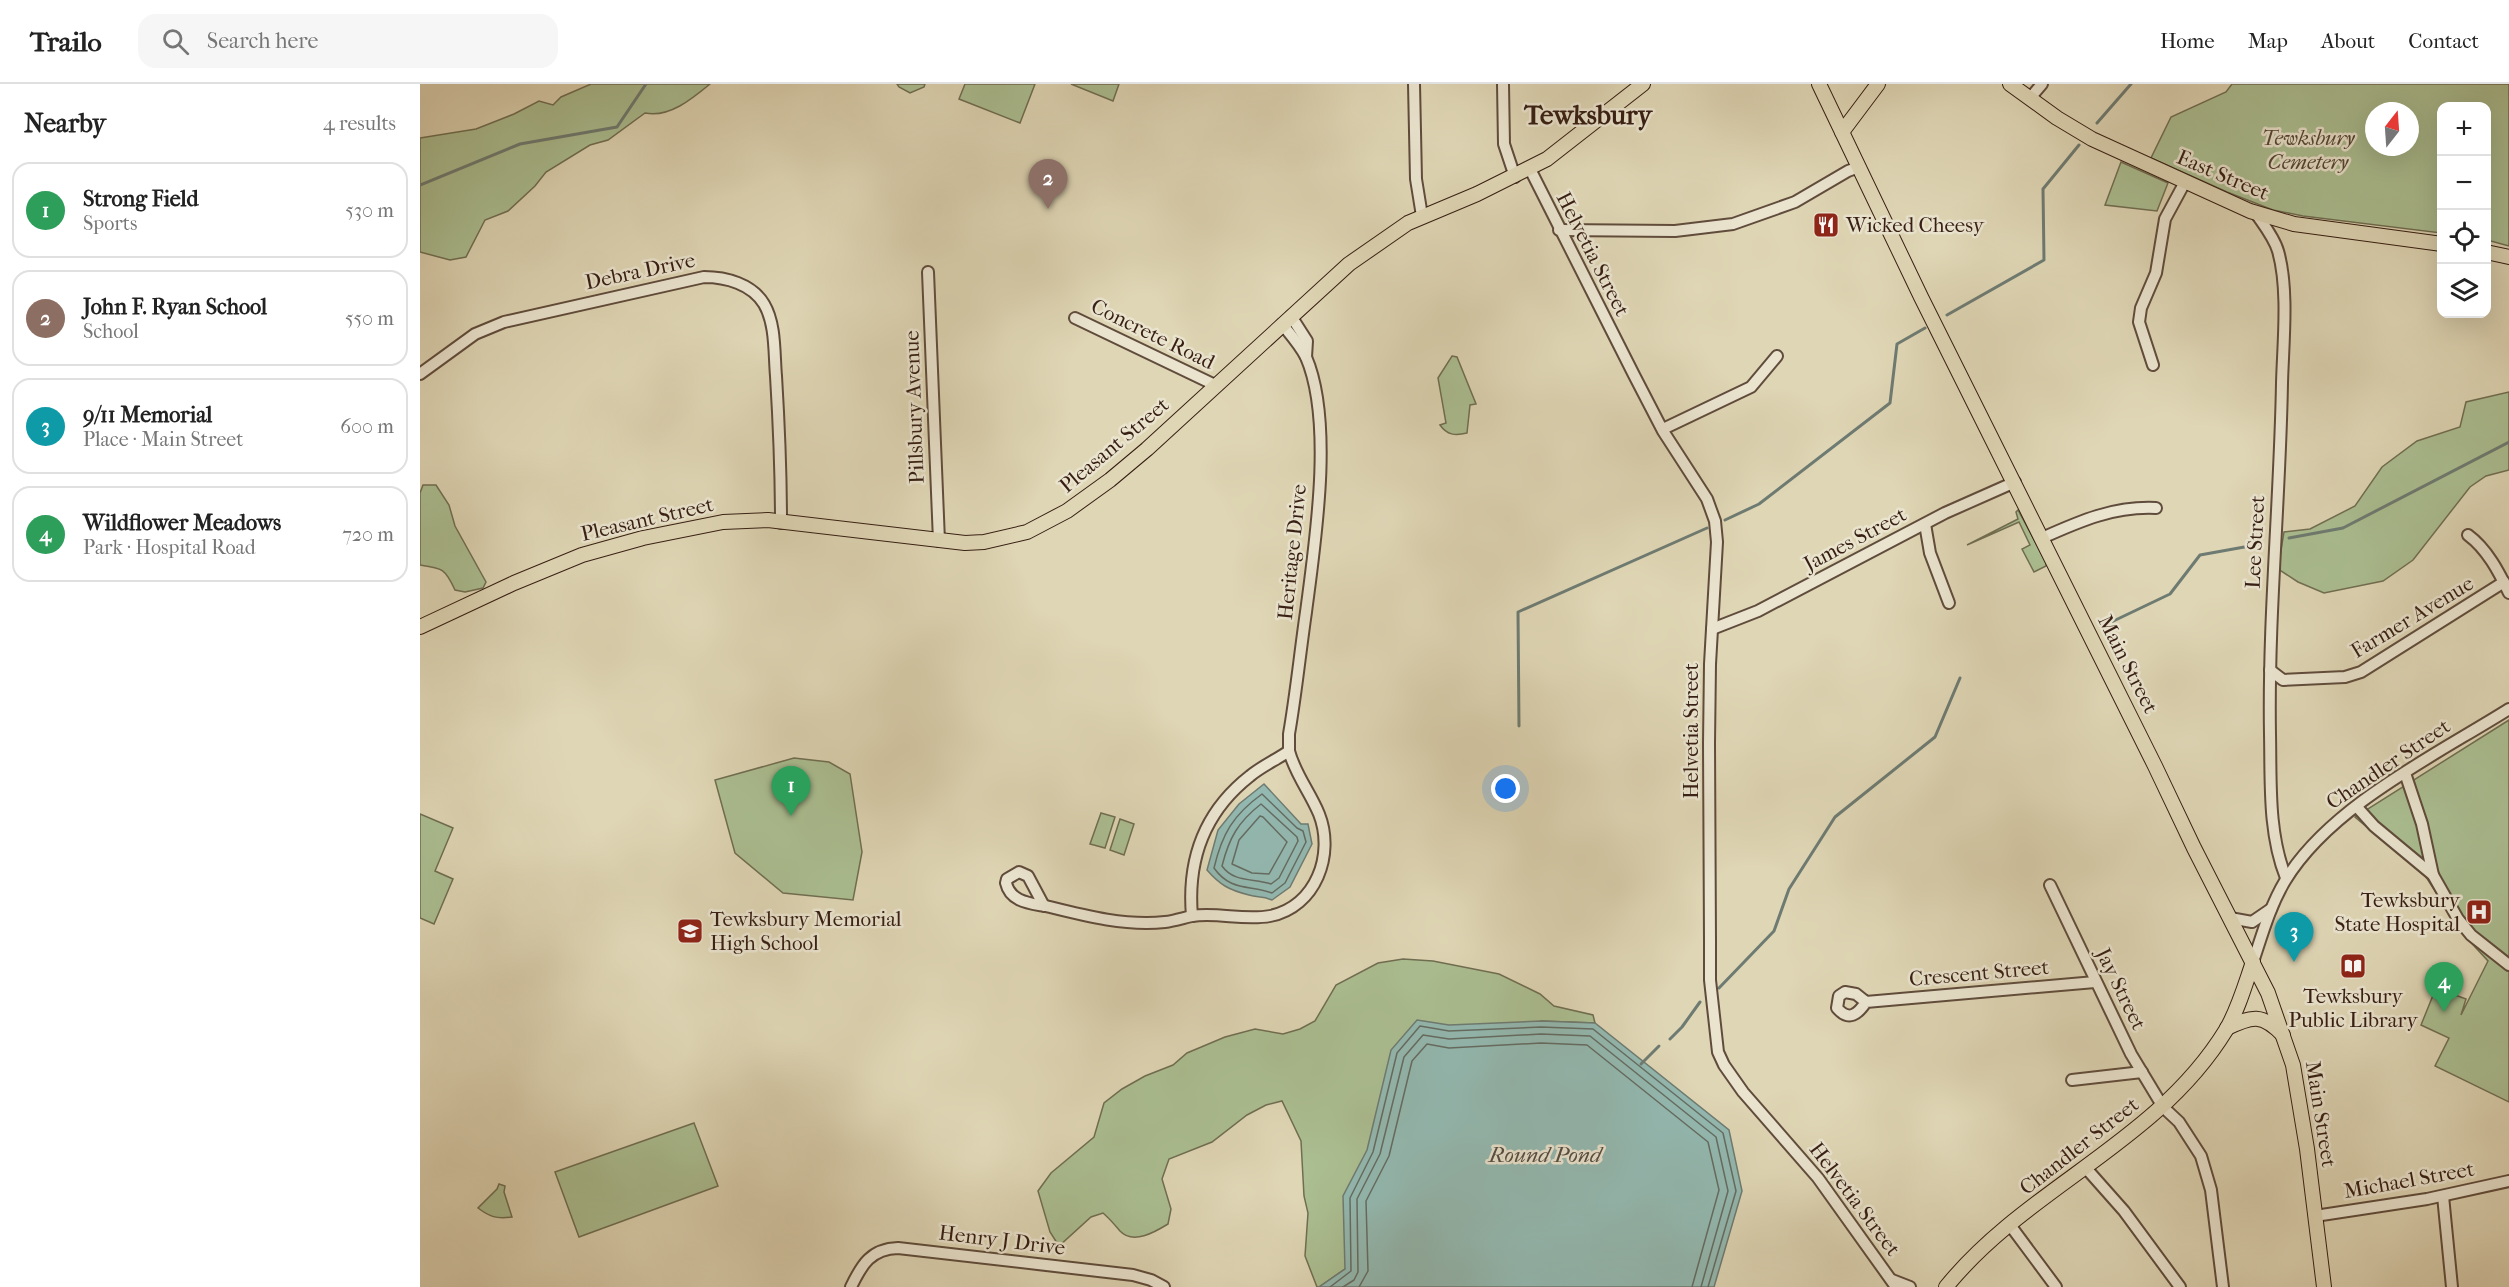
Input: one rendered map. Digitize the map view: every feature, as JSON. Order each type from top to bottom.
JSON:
[{"type":"main road","name":"Pleasant Street","points":[[420,627],[567,560],[669,531],[723,522],[758,520],[939,541],[984,543],[1027,532],[1078,504],[1124,469],[1349,264],[1422,216],[1515,177],[1558,152],[1643,84]]},
{"type":"main road","name":"Main Street","points":[[1819,84],[2268,993],[2285,1036],[2295,1078],[2324,1287]]},
{"type":"main road","points":[[1842,132],[1878,84]]},
{"type":"main road","name":"East Street","points":[[2010,84],[2077,131],[2255,212],[2294,224],[2437,243]]},
{"type":"main road","points":[[2491,253],[2509,257]]},
{"type":"main road","name":"Chandler Street","points":[[1946,1287],[1967,1263],[2010,1225],[2163,1107],[2202,1065],[2227,1028],[2253,962]]},
{"type":"main road","points":[[2227,1028],[2245,1019],[2258,1018],[2271,1023],[2285,1036]]},
{"type":"street","points":[[1414,84],[1416,179],[1422,216]]},
{"type":"street","points":[[1503,84],[1504,144],[1515,177]]},
{"type":"street","points":[[2030,98],[2042,84]]},
{"type":"street","points":[[1559,230],[1653,232],[1712,228],[1753,218],[1795,202],[1859,167]]},
{"type":"street","name":"Helvetia Street","points":[[1530,169],[1662,429],[1707,499],[1715,520],[1717,542],[1709,743],[1710,969],[1718,1052],[1724,1065],[1741,1088],[1818,1178],[1894,1284],[1910,1287]]},
{"type":"street","points":[[2153,365],[2139,322],[2141,308],[2156,273],[2165,219],[2185,182]]},
{"type":"street","name":"Lee Street","points":[[2255,212],[2278,251],[2283,312],[2281,441],[2270,670],[2271,788],[2275,841],[2286,878]]},
{"type":"street","name":"Pillsbury Avenue","points":[[928,272],[939,541]]},
{"type":"street","name":"Debra Drive","points":[[420,374],[474,334],[504,322],[704,277],[720,277],[734,281],[745,286],[764,303],[770,322],[780,451],[782,523]]},
{"type":"street","name":"Concrete Road","points":[[1075,318],[1215,385]]},
{"type":"street","name":"Heritage Drive","points":[[1046,906],[1102,920],[1132,924],[1168,922],[1208,915],[1241,918],[1272,916],[1298,903],[1312,890],[1321,869],[1325,844],[1323,828],[1315,805],[1296,772],[1289,751],[1289,734],[1310,574],[1319,479],[1318,422],[1313,383],[1306,358],[1286,320]]},
{"type":"street","points":[[1662,429],[1751,387],[1777,356]]},
{"type":"street","name":"James Street","points":[[1712,629],[1758,611],[1963,504],[2015,482]]},
{"type":"street","points":[[2042,538],[2105,512],[2140,507],[2156,508]]},
{"type":"street","points":[[1925,524],[1930,553],[1949,603]]},
{"type":"street","points":[[2468,535],[2475,540],[2496,567],[2509,593]]},
{"type":"street","name":"Farmer Avenue","points":[[2270,670],[2283,680],[2345,677],[2361,672],[2504,582]]},
{"type":"street","name":"Chandler Street","points":[[2253,962],[2271,909],[2286,878],[2313,845],[2357,807],[2405,773],[2509,710]]},
{"type":"street","points":[[1192,916],[1192,872],[1196,851],[1209,823],[1239,785],[1289,751]]},
{"type":"street","points":[[2405,773],[2422,824],[2433,875],[2464,927],[2509,965]]},
{"type":"street","points":[[2357,807],[2374,826],[2433,875]]},
{"type":"street","name":"Jay Street","points":[[2050,885],[2095,982],[2142,1072],[2163,1107],[2180,1122],[2193,1140],[2207,1170],[2223,1287]]},
{"type":"street","points":[[2230,918],[2252,922],[2271,909]]},
{"type":"street","name":"Crescent Street","points":[[1866,1002],[2095,982]]},
{"type":"street","points":[[2072,1080],[2142,1072]]},
{"type":"street","points":[[2085,1167],[2124,1211],[2180,1287]]},
{"type":"street","name":"Michael Street","points":[[2315,1216],[2443,1196],[2509,1181]]},
{"type":"street","points":[[2443,1196],[2452,1287]]},
{"type":"street","points":[[2010,1225],[2056,1287]]},
{"type":"street","name":"Henry J Drive","points":[[851,1287],[862,1263],[880,1251],[898,1248],[1133,1275],[1151,1280],[1164,1287]]},
{"type":"green space","points":[[591,84],[710,84],[680,106],[663,113],[645,113],[608,140],[590,145],[546,172],[535,186],[508,211],[485,220],[466,257],[450,260],[420,252],[420,138],[476,129],[539,101],[553,105],[561,97]]},
{"type":"green space","points":[[897,84],[925,84],[924,87],[910,93]]},
{"type":"green space","points":[[965,84],[1035,84],[1020,123],[959,99]]},
{"type":"green space","points":[[1071,84],[1119,84],[1113,101]]},
{"type":"green space","name":"Tewksbury Cemetery","points":[[2232,84],[2509,84],[2509,246],[2491,241],[2491,102],[2437,102],[2437,233],[2303,216],[2273,210],[2227,192],[2151,158],[2171,117],[2226,92]]},
{"type":"green space","points":[[2121,162],[2168,183],[2157,211],[2105,205]]},
{"type":"green space","points":[[1452,356],[1457,357],[1476,404],[1470,405],[1467,433],[1448,433],[1440,425],[1446,423],[1438,378]]},
{"type":"green space","points":[[2509,392],[2509,470],[2486,476],[2470,487],[2413,560],[2383,581],[2324,593],[2298,582],[2278,569],[2284,532],[2310,529],[2355,506],[2382,467],[2417,441],[2460,427],[2466,402]]},
{"type":"green space","points":[[423,485],[436,485],[449,505],[455,526],[486,582],[483,588],[465,592],[455,590],[442,570],[420,565],[420,493]]},
{"type":"green space","points":[[2018,510],[2046,562],[2046,566],[2034,572],[2022,549],[2030,545],[2019,522],[1967,545],[2018,519],[2016,512]]},
{"type":"green space","name":"Tewksbury State Hospital","points":[[2509,720],[2509,1102],[2435,1066],[2449,1038],[2421,1025],[2436,988],[2466,999],[2461,1015],[2488,961],[2464,935],[2426,877],[2355,817]]},
{"type":"green space","points":[[794,758],[829,762],[850,774],[862,852],[853,900],[783,893],[735,853],[715,780]]},
{"type":"green space","points":[[1101,813],[1115,817],[1105,848],[1090,844]]},
{"type":"green space","points":[[420,814],[453,828],[435,871],[453,879],[434,924],[420,918]]},
{"type":"green space","points":[[1120,819],[1134,824],[1124,855],[1110,850]]},
{"type":"green space","points":[[1403,959],[1433,961],[1499,974],[1540,994],[1554,1006],[1593,1015],[1595,1023],[1541,1021],[1345,1269],[1319,1287],[1317,1287],[1305,1256],[1308,1213],[1304,1196],[1301,1141],[1282,1101],[1266,1105],[1247,1115],[1212,1142],[1169,1159],[1162,1179],[1171,1209],[1168,1224],[1144,1236],[1131,1237],[1120,1231],[1103,1213],[1091,1217],[1059,1246],[1050,1232],[1038,1191],[1051,1173],[1094,1137],[1104,1103],[1145,1076],[1173,1065],[1187,1053],[1225,1037],[1255,1029],[1283,1034],[1300,1029],[1315,1021],[1336,985],[1378,963]]},
{"type":"green space","points":[[694,1123],[718,1186],[579,1237],[555,1172]]},
{"type":"green space","points":[[499,1184],[505,1186],[504,1192],[512,1217],[494,1217],[478,1208]]},
{"type":"water","points":[[1264,784],[1301,824],[1308,824],[1312,844],[1290,887],[1272,900],[1230,889],[1216,880],[1207,870],[1218,830],[1239,804]]},
{"type":"water","name":"Round Pond","points":[[1417,1020],[1449,1025],[1541,1021],[1595,1023],[1729,1130],[1742,1191],[1714,1287],[1319,1287],[1345,1269],[1343,1196],[1367,1150],[1391,1050]]},
{"type":"waterway","points":[[420,185],[520,144],[617,127],[646,84]]},
{"type":"waterway","points":[[2097,123],[2131,84]]},
{"type":"waterway","points":[[1947,315],[2044,260],[2043,189],[2079,145]]},
{"type":"waterway","points":[[1725,520],[1759,504],[1890,403],[1897,344],[1925,328]]},
{"type":"waterway","points":[[2289,538],[2343,528],[2509,442]]},
{"type":"waterway","points":[[1519,726],[1518,612],[1707,528]]},
{"type":"waterway","points":[[2103,626],[2170,594],[2200,555],[2261,544]]},
{"type":"waterway","points":[[1719,988],[1774,931],[1789,889],[1835,817],[1935,737],[1960,678]]},
{"type":"waterway","points":[[1670,1039],[1700,1002]]},
{"type":"waterway","points":[[1641,1064],[1659,1046]]},
{"type":"place","name":"John F. Ryan School","points":[[1048,209]]},
{"type":"place","name":"Wicked Cheesy","points":[[1826,225]]},
{"type":"place","name":"Strong Field","points":[[791,816]]},
{"type":"place","name":"Tewksbury State Hospital","points":[[2479,912]]},
{"type":"place","name":"Tewksbury Memorial High School","points":[[690,931]]},
{"type":"place","name":"9/11 Memorial","points":[[2294,962]]},
{"type":"place","name":"Tewksbury Public Library","points":[[2353,966]]},
{"type":"place","name":"Wildflower Meadows","points":[[2444,1012]]},
{"type":"district","name":"Tewksbury","points":[[1588,115]]}]
